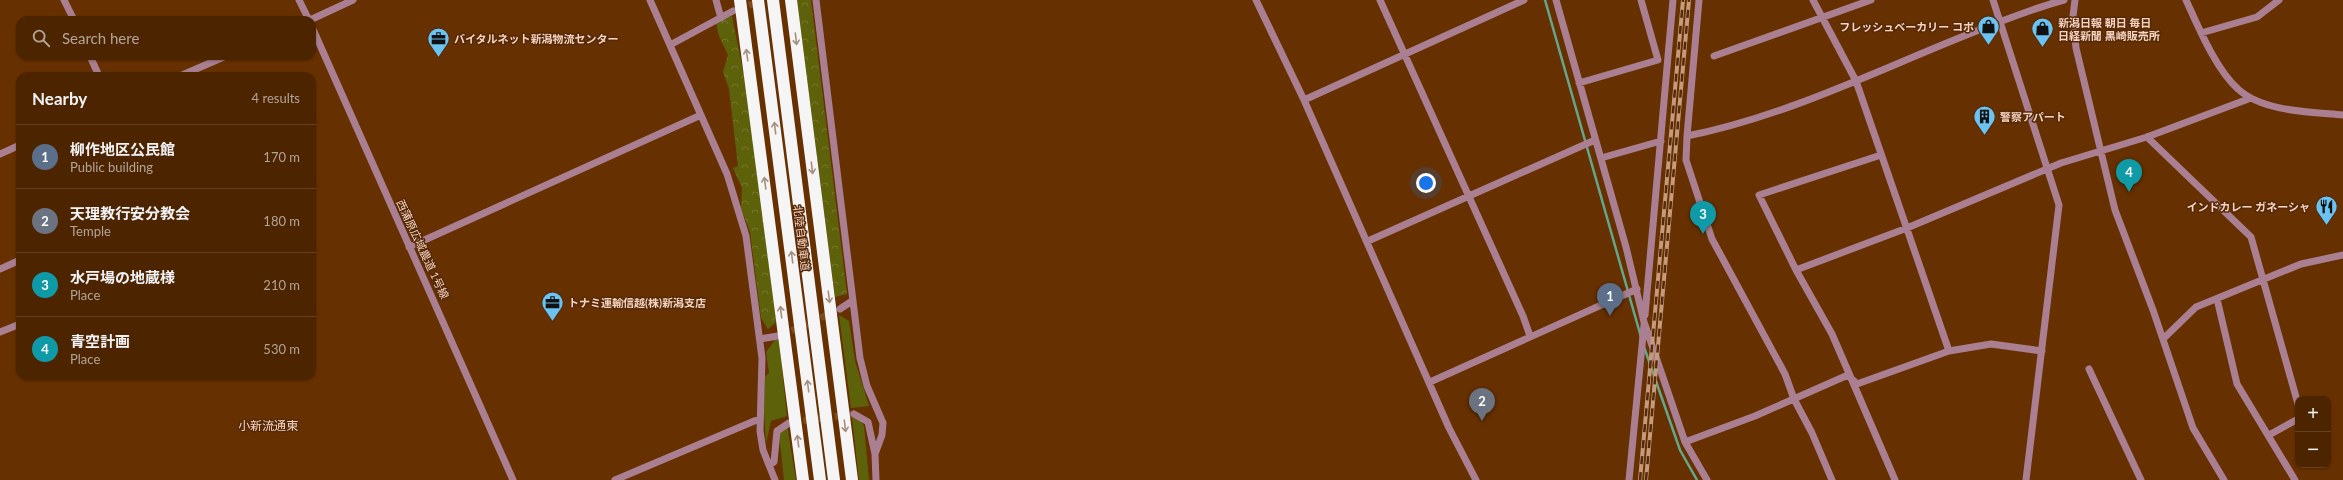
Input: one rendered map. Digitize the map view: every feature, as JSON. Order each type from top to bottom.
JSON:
[{"type":"highway","points":[[739,0],[738,13],[803,480]]},
{"type":"highway","name":"北陸自動車道","points":[[758,0],[820,480]]},
{"type":"highway","name":"北陸自動車道","points":[[773,0],[834,480]]},
{"type":"highway","points":[[791,0],[852,480]]},
{"type":"street","points":[[64,0],[72,16]]},
{"type":"street","points":[[299,0],[307,16]]},
{"type":"street","points":[[316,17],[353,0]]},
{"type":"street","points":[[650,0],[727,174],[746,236],[760,338],[762,384],[759,419],[761,440],[775,480]]},
{"type":"street","points":[[716,0],[721,18]]},
{"type":"street","points":[[816,0],[852,301],[863,372],[882,423],[882,434],[875,454]]},
{"type":"street","points":[[1256,0],[1304,100],[1368,241],[1449,428],[1476,480]]},
{"type":"street","points":[[1380,0],[1469,196],[1530,336]]},
{"type":"street","points":[[1304,100],[1524,0]]},
{"type":"street","points":[[1556,0],[1637,289],[1644,322],[1685,442],[1707,480]]},
{"type":"street","points":[[1579,83],[1658,60],[1641,0]]},
{"type":"street","points":[[1629,480],[1673,0]]},
{"type":"street","points":[[1699,0],[1686,160],[1712,239],[1785,374],[1794,399],[1812,433],[1832,480]]},
{"type":"street","points":[[1813,0],[1821,19],[1856,80],[1950,351]]},
{"type":"street","points":[[1714,56],[1871,0]]},
{"type":"street","points":[[1993,0],[2059,205],[2026,480]]},
{"type":"street","points":[[1687,136],[1719,130],[1856,80],[2030,9],[2064,0]]},
{"type":"street","points":[[2075,0],[2073,16],[2076,48],[2097,142],[2102,152],[2114,210],[2163,339],[2193,428],[2224,480]]},
{"type":"street","points":[[2186,0],[2216,60],[2237,89],[2251,98],[2295,111],[2343,115]]},
{"type":"street","points":[[2201,32],[2257,17],[2279,0]]},
{"type":"street","points":[[670,45],[721,18],[738,13]]},
{"type":"street","name":"西蒲原広域農道 1号線","points":[[316,36],[441,314],[513,480]]},
{"type":"street","points":[[92,60],[97,72]]},
{"type":"street","points":[[189,72],[217,60]]},
{"type":"street","points":[[1796,270],[1907,228],[2048,168],[2146,137],[2251,98]]},
{"type":"street","points":[[410,247],[701,115]]},
{"type":"street","points":[[2146,137],[2251,237],[2296,396]]},
{"type":"street","points":[[1368,241],[1595,140]]},
{"type":"street","points":[[1600,158],[1661,141]]},
{"type":"street","points":[[0,154],[16,148]]},
{"type":"street","points":[[1881,155],[1759,195],[1796,270],[1832,334],[1848,375],[1895,480]]},
{"type":"street","points":[[2163,339],[2196,307],[2301,264],[2343,255]]},
{"type":"street","points":[[0,269],[16,262]]},
{"type":"street","points":[[1430,382],[1637,289]]},
{"type":"street","points":[[2217,299],[2237,384],[2295,480]]},
{"type":"street","points":[[840,309],[852,301]]},
{"type":"street","points":[[0,332],[16,326]]},
{"type":"street","points":[[760,338],[778,336]]},
{"type":"street","points":[[1848,375],[1857,384],[1950,351],[1991,344],[2042,352]]},
{"type":"street","points":[[2089,369],[2141,480]]},
{"type":"street","points":[[1685,442],[1720,430],[1848,375]]},
{"type":"street","points":[[854,414],[868,422],[875,454],[876,480]]},
{"type":"street","points":[[615,480],[759,419]]},
{"type":"street","points":[[2269,435],[2295,421]]},
{"type":"street","points":[[769,464],[774,462],[776,456],[775,436],[777,431],[789,423]]},
{"type":"green space","points":[[797,0],[811,0],[847,294],[835,297]]},
{"type":"green space","points":[[732,16],[748,96],[776,322],[768,329],[761,318],[750,232],[741,208],[742,188],[733,168],[738,166],[729,89],[723,72],[728,55],[719,36],[716,23]]},
{"type":"green space","points":[[839,315],[849,321],[855,361],[869,406],[851,408]]},
{"type":"green space","points":[[775,340],[779,340],[787,416],[771,421],[766,444],[764,412],[765,377],[769,373],[766,352]]},
{"type":"green space","points":[[852,417],[861,421],[864,426],[869,480],[859,480]]},
{"type":"green space","points":[[787,425],[796,480],[784,480],[779,434]]},
{"type":"waterway","points":[[1545,0],[1641,337]]},
{"type":"waterway","points":[[1644,347],[1680,450],[1697,480]]},
{"type":"tunnel","points":[[739,9],[761,1]]},
{"type":"tunnel","points":[[782,335],[840,309]]},
{"type":"tunnel","points":[[793,422],[854,414]]},
{"type":"railway","points":[[1640,480],[1683,0]]},
{"type":"railway","points":[[1646,480],[1689,0]]},
{"type":"place","name":"フレッシュベーカリー コポ","points":[[1989,46]]},
{"type":"place","name":"新潟日報 朝日 毎日 日経新聞 黒崎販売所","points":[[2043,48]]},
{"type":"place","name":"バイタルネット新潟物流センター","points":[[439,58]]},
{"type":"place","name":"警察アパート","points":[[1985,136]]},
{"type":"place","name":"青空計画","points":[[2129,192]]},
{"type":"place","name":"インドカレー ガネーシャ","points":[[2326,226]]},
{"type":"place","name":"水戸場の地蔵様","points":[[1703,234]]},
{"type":"place","name":"柳作地区公民館","points":[[1610,316]]},
{"type":"place","name":"トナミ運輸信越(株)新潟支店","points":[[553,322]]},
{"type":"place","name":"天理教行安分教会","points":[[1482,421]]},
{"type":"district","name":"小新流通東","points":[[268,425]]}]
